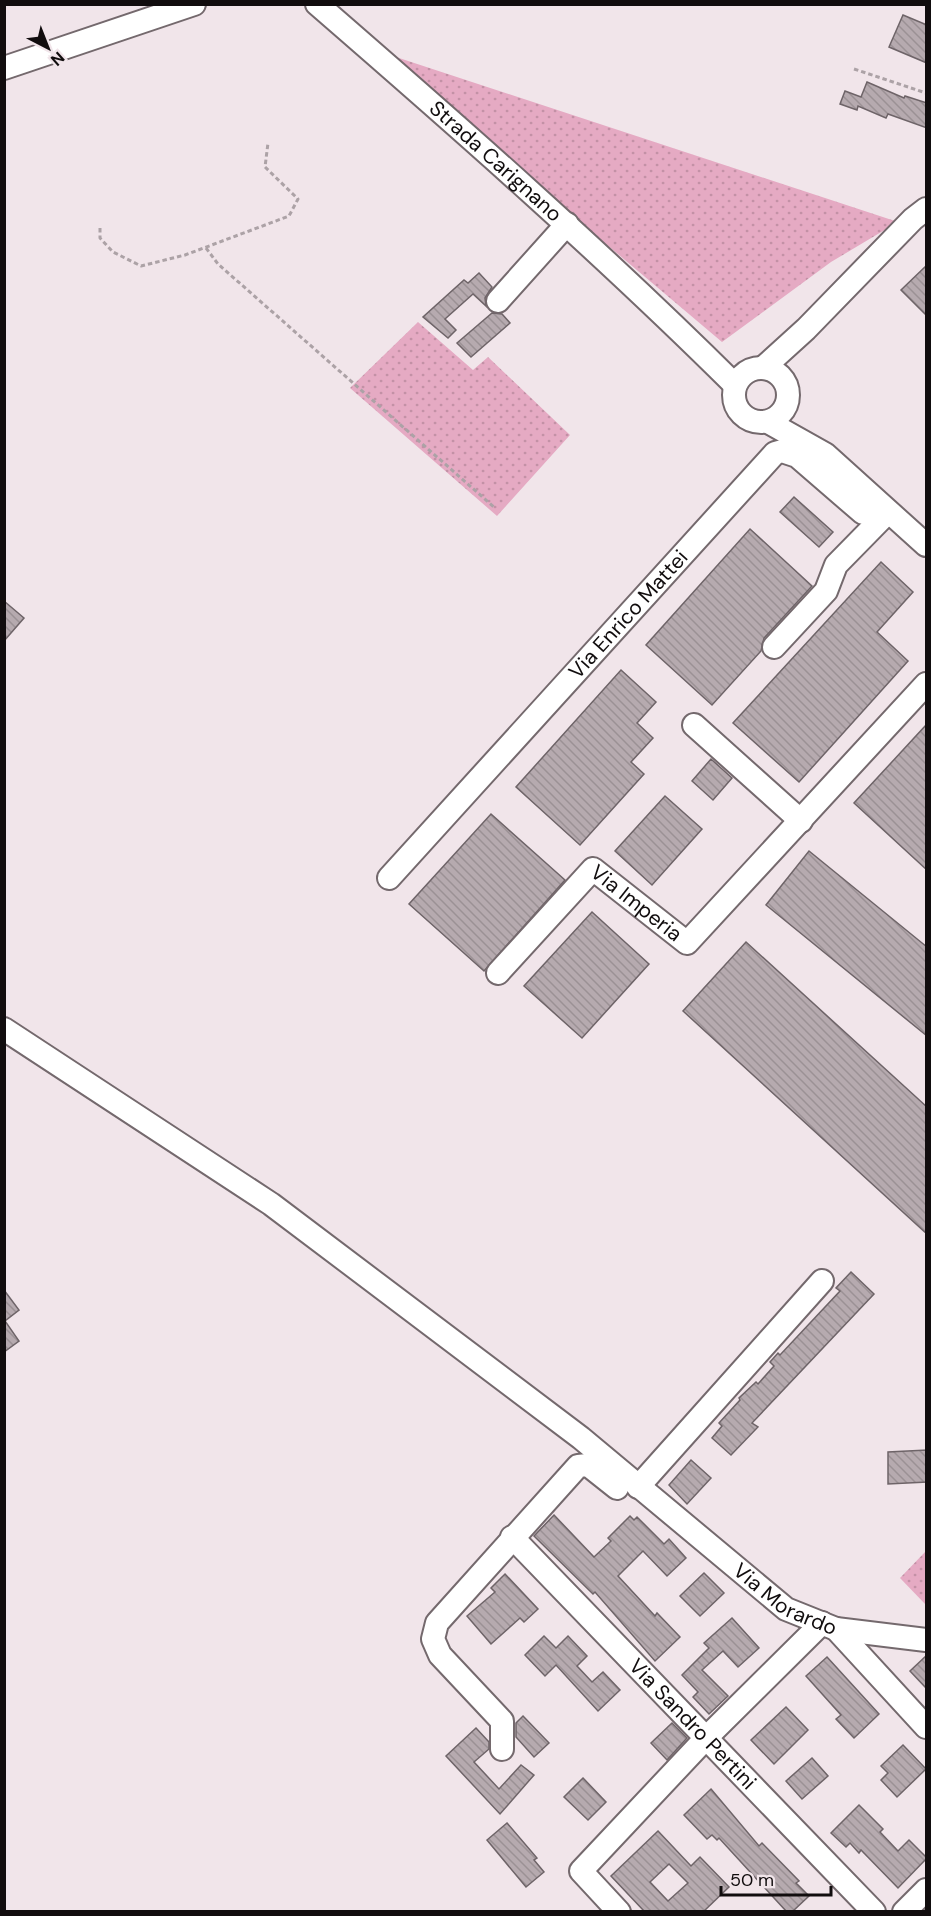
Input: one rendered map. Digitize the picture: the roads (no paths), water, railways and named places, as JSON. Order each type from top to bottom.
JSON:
[{"type":"street","points":[[4,68],[194,4]]},
{"type":"street","name":"Strada Carignano","points":[[317,4],[567,224],[672,321],[735,385]]},
{"type":"street","points":[[825,454],[768,422],[749,420],[739,413],[733,399],[735,385],[741,376],[758,368],[806,329],[913,219],[927,209]]},
{"type":"street","points":[[498,301],[567,224]]},
{"type":"street","name":"Strada Carignano","points":[[672,321],[714,351],[758,368]]},
{"type":"street","points":[[768,422],[780,415],[788,394],[792,353],[806,329]]},
{"type":"street","points":[[758,368],[774,371],[783,379],[793,413],[825,454],[927,545]]},
{"type":"street","name":"Via Enrico Mattei","points":[[389,878],[776,453],[782,450],[797,456],[863,513],[888,512]]},
{"type":"street","points":[[774,647],[826,591],[836,565],[888,512]]},
{"type":"street","name":"Via Imperia","points":[[498,973],[593,869],[687,943],[927,684]]},
{"type":"street","points":[[694,725],[801,821]]},
{"type":"street","name":"Via Morardo","points":[[4,1029],[271,1204],[563,1424],[786,1609],[829,1626],[927,1640]]},
{"type":"street","points":[[638,1487],[822,1281]]},
{"type":"street","name":"Via Morardo","points":[[502,1749],[502,1721],[446,1664],[433,1639],[442,1615],[578,1466],[588,1465],[643,1509],[665,1509]]},
{"type":"street","name":"Via Sandro Pertini","points":[[512,1537],[874,1911]]},
{"type":"street","points":[[619,1911],[581,1871],[706,1738],[829,1626],[927,1727]]},
{"type":"street","points":[[904,1911],[927,1890]]}]
